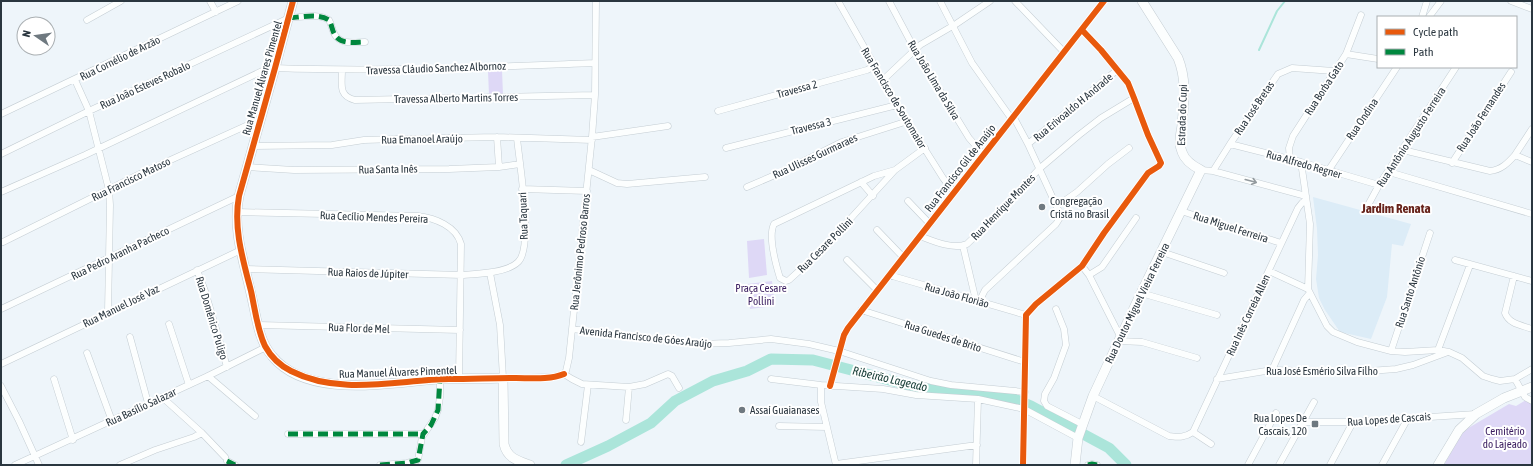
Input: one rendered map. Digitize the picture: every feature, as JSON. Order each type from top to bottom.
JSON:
[{"type":"street","points":[[87,20],[121,1]]},
{"type":"street","points":[[210,1],[216,12]]},
{"type":"street","name":"Rua Cornélio de Arzão","points":[[1,114],[238,1]]},
{"type":"street","name":"Rua Manuel Álvares Pimentel","points":[[293,1],[239,196],[236,222],[245,269],[266,347],[279,364],[287,369],[307,378],[332,384],[369,384],[440,379],[552,377],[564,374]]},
{"type":"street","name":"Rua Jerônimo Pedroso Barros","points":[[564,374],[569,358],[592,139],[596,63],[596,1]]},
{"type":"street","name":"Rua Francisco de Soutomaior","points":[[838,1],[897,106],[943,178],[954,192]]},
{"type":"street","name":"Rua João Lima da Silva","points":[[889,1],[915,50],[969,138],[984,155]]},
{"type":"street","points":[[940,1],[972,64],[1012,117],[1028,144],[1061,216],[1056,224],[988,286],[978,301]]},
{"type":"street","points":[[883,80],[920,45],[990,1]]},
{"type":"street","points":[[1015,1],[1063,52]]},
{"type":"street","name":"Rua Francisco Gil de Araújo","points":[[830,386],[839,351],[848,328],[1104,1]]},
{"type":"street","name":"Estrada do Cupi","points":[[1142,1],[1178,58],[1181,66],[1185,89],[1180,148],[1185,159],[1201,170]]},
{"type":"street","points":[[1422,16],[1426,1]]},
{"type":"street","points":[[1430,16],[1441,1]]},
{"type":"street","points":[[1511,1],[1532,9]]},
{"type":"street","points":[[289,18],[313,16],[324,17],[329,20],[334,34],[339,40],[345,42],[365,42]]},
{"type":"street","name":"Rua Borba Gato","points":[[1290,160],[1289,148],[1293,136],[1346,54],[1361,16]]},
{"type":"street","name":"Rua João Esteves Robalo","points":[[1,154],[89,111],[289,18]]},
{"type":"street","points":[[1023,465],[1026,315],[1036,304],[1084,264],[1104,233],[1148,173],[1161,164],[1161,160],[1148,135],[1128,84],[1082,30]]},
{"type":"street","points":[[1346,54],[1377,59]]},
{"type":"street","name":"Travessa Cláudio Sanchez Albornoz","points":[[276,66],[342,70],[596,63]]},
{"type":"street","points":[[1,192],[276,66]]},
{"type":"street","name":"Travessa 2","points":[[718,110],[867,70],[875,66]]},
{"type":"street","name":"Rua José Bretas","points":[[1213,171],[1278,74],[1292,68],[1334,71]]},
{"type":"street","name":"Rua Ondina","points":[[1328,171],[1396,68]]},
{"type":"street","name":"Rua Antônio Augusto Ferreira","points":[[1367,207],[1379,185],[1389,172],[1455,68]]},
{"type":"street","name":"Travessa Alberto Martins Torres","points":[[342,70],[342,87],[344,94],[355,100],[595,95]]},
{"type":"street","name":"Rua Erivoaldo H Andrade","points":[[1028,144],[1117,70]]},
{"type":"street","name":"Rua João Fernandes","points":[[1452,163],[1511,72]]},
{"type":"street","points":[[74,80],[89,111],[109,190],[108,312]]},
{"type":"street","name":"Rua Henrique Montes","points":[[920,236],[953,246],[963,246],[971,242],[1039,169],[1101,118],[1134,98]]},
{"type":"street","name":"Travessa 3","points":[[726,148],[897,106]]},
{"type":"street","name":"Rua Francisco Matoso","points":[[3,242],[228,133],[261,119]]},
{"type":"street","name":"Rua Ulisses Gurmaraes","points":[[746,187],[782,172],[842,142],[908,121]]},
{"type":"street","name":"Rua Emanoel Araújo","points":[[253,146],[332,145],[364,140],[496,137],[592,139],[668,126]]},
{"type":"street","points":[[1403,150],[1452,163],[1494,171],[1506,165],[1515,155],[1532,129]]},
{"type":"street","points":[[496,137],[499,167]]},
{"type":"street","name":"Rua Taquari","points":[[490,273],[518,263],[522,256],[525,229],[517,138]]},
{"type":"street","name":"Rua Alfredo Regner","points":[[1230,144],[1301,162],[1379,185]]},
{"type":"street","name":"Rua Cesare Pollini","points":[[895,170],[874,176],[774,224],[771,233],[780,278],[786,281],[789,280],[820,252],[873,196],[895,170],[925,148]]},
{"type":"street","points":[[1057,206],[1077,192],[1108,164],[1129,148]]},
{"type":"street","points":[[1515,155],[1532,162]]},
{"type":"street","points":[[1301,162],[1310,224],[1309,292],[1327,326],[1333,332],[1357,342],[1391,351],[1405,352],[1438,350],[1449,352],[1462,358],[1483,376],[1492,380],[1500,381],[1515,379],[1532,369]]},
{"type":"street","name":"Rua Santa Inês","points":[[247,167],[315,170],[449,169],[499,167],[520,164]]},
{"type":"street","points":[[589,170],[617,182],[628,184],[705,177]]},
{"type":"street","points":[[1201,170],[1213,171],[1306,198]]},
{"type":"street","name":"Rua Doutor Miguel Vieira Ferreira","points":[[1075,465],[1078,438],[1093,396],[1119,338],[1134,312],[1141,294],[1201,170]]},
{"type":"street","points":[[1389,172],[1532,214]]},
{"type":"street","points":[[861,182],[873,196]]},
{"type":"street","points":[[522,189],[586,191]]},
{"type":"street","name":"Rua Pedro Aranha Pacheco","points":[[1,310],[239,196]]},
{"type":"street","name":"Rua Inês Correia Allen","points":[[1193,432],[1281,243],[1298,208],[1306,198]]},
{"type":"street","points":[[908,201],[930,224]]},
{"type":"street","name":"Rua Miguel Ferreira","points":[[1182,211],[1281,243]]},
{"type":"street","name":"Rua Cecílio Mendes Pereira","points":[[237,212],[427,217],[441,222],[450,228],[460,238],[461,244],[462,275],[459,379]]},
{"type":"street","points":[[1090,275],[1102,267],[1136,218]]},
{"type":"street","points":[[877,230],[903,257]]},
{"type":"street","name":"Rua Santo Antônio","points":[[1391,351],[1430,233]]},
{"type":"street","points":[[963,246],[978,301]]},
{"type":"street","name":"Rua Manuel José Vaz","points":[[1,364],[241,250]]},
{"type":"street","points":[[1162,252],[1224,273]]},
{"type":"street","points":[[847,260],[877,290]]},
{"type":"street","points":[[1455,260],[1532,281]]},
{"type":"street","points":[[1084,264],[1119,338],[1142,342],[1197,358]]},
{"type":"street","points":[[1438,350],[1470,265]]},
{"type":"street","name":"Rua Raios de Júpiter","points":[[245,269],[462,275],[490,273]]},
{"type":"street","name":"Rua Domênico Puligo","points":[[197,270],[205,291],[226,367]]},
{"type":"street","points":[[1269,271],[1309,292]]},
{"type":"street","points":[[490,273],[500,325],[503,378],[504,444],[509,455],[530,465]]},
{"type":"street","name":"Rua João Florião","points":[[889,275],[1026,315]]},
{"type":"street","points":[[1514,276],[1505,313],[1507,319],[1532,328]]},
{"type":"street","points":[[1272,370],[1309,292]]},
{"type":"street","points":[[1141,294],[1217,315]]},
{"type":"street","points":[[1056,309],[1064,329],[1066,345],[1054,378],[1045,394],[1044,401],[1047,406],[1082,424]]},
{"type":"street","name":"Rua Guedes de Brito","points":[[861,310],[1025,362]]},
{"type":"street","points":[[169,324],[189,385]]},
{"type":"street","name":"Rua Flor de Mel","points":[[259,325],[460,330]]},
{"type":"street","name":"Avenida Francisco de Góes Araújo","points":[[572,329],[698,344],[771,339],[809,344],[839,351],[938,382],[966,387],[1024,393]]},
{"type":"street","points":[[130,337],[148,403]]},
{"type":"street","name":"Rua Basílio Salazar","points":[[15,465],[73,440],[266,347]]},
{"type":"street","name":"Rua José Esmério Silva Filho","points":[[1217,379],[1272,370],[1356,372],[1390,370],[1413,365],[1449,352]]},
{"type":"street","points":[[87,353],[112,421]]},
{"type":"street","points":[[564,374],[578,382],[588,385],[629,387],[645,384],[668,374],[672,376],[679,388]]},
{"type":"street","points":[[208,376],[255,416]]},
{"type":"street","points":[[54,379],[73,440]]},
{"type":"street","points":[[380,465],[407,463],[418,460],[423,434],[436,418],[440,396],[440,379]]},
{"type":"street","points":[[771,379],[830,386],[883,389],[916,395],[978,399],[1024,407],[1078,438]]},
{"type":"street","points":[[1515,379],[1525,397],[1532,401]]},
{"type":"street","points":[[1521,390],[1532,380]]},
{"type":"street","points":[[580,442],[588,385]]},
{"type":"street","points":[[821,385],[821,402],[836,464],[977,445]]},
{"type":"street","points":[[1,386],[39,465]]},
{"type":"street","points":[[626,420],[629,387]]},
{"type":"street","points":[[1438,465],[1459,430],[1476,414],[1521,390],[1532,387]]},
{"type":"street","points":[[1093,396],[1169,436],[1180,437],[1186,436],[1193,432],[1210,444]]},
{"type":"street","points":[[162,397],[202,433],[229,462]]},
{"type":"street","points":[[976,465],[978,399]]},
{"type":"street","points":[[1279,465],[1314,402]]},
{"type":"street","points":[[1248,465],[1276,413]]},
{"type":"street","name":"Rua Lopes de Cascais","points":[[1303,422],[1353,422],[1476,414]]},
{"type":"street","points":[[1382,465],[1408,418]]},
{"type":"street","points":[[1330,465],[1353,422]]},
{"type":"street","points":[[779,426],[827,426]]},
{"type":"street","points":[[120,465],[155,450],[202,433]]},
{"type":"street","points":[[288,434],[423,434]]},
{"type":"street","points":[[1088,465],[1097,465]]},
{"type":"shaded area","points":[[1313,197],[1411,224],[1403,246],[1392,244],[1387,297],[1371,339],[1340,332],[1325,310],[1319,298],[1316,279],[1318,255],[1317,229]]},
{"type":"green space","points":[[502,70],[503,95],[489,95],[488,71]]},
{"type":"green space","points":[[764,239],[767,275],[749,278],[747,241]]},
{"type":"green space","name":"Praça Cesare Pollini","points":[[772,281],[775,306],[750,309],[747,284]]},
{"type":"green space","name":"Cemitério do Lajeado","points":[[1526,400],[1532,403],[1532,465],[1444,465],[1465,430],[1509,404],[1516,406]]},
{"type":"waterway","points":[[1259,50],[1277,11],[1285,1]]},
{"type":"waterway","name":"Ribeirão Lageado","points":[[566,465],[608,446],[651,423],[675,401],[713,381],[747,371],[771,359],[813,360],[920,388],[1012,398],[1031,406],[1109,448],[1126,465]]},
{"type":"marked path","points":[[289,18],[310,16],[325,18],[329,20],[334,33],[344,42],[365,42]]},
{"type":"marked path","points":[[380,465],[407,463],[418,460],[423,434],[431,425],[438,410],[440,379]]},
{"type":"marked path","points":[[288,434],[423,434]]},
{"type":"marked path","points":[[227,461],[235,465]]},
{"type":"marked path","points":[[1088,465],[1097,465]]},
{"type":"cycle path","points":[[293,1],[239,196],[237,208],[238,232],[242,256],[256,319],[265,346],[270,354],[276,361],[287,369],[310,379],[349,385],[389,384],[449,379],[540,378],[564,374]]},
{"type":"cycle path","points":[[830,386],[844,335],[848,328],[1104,1]]},
{"type":"cycle path","points":[[1023,465],[1026,315],[1036,304],[1082,266],[1148,173],[1161,163],[1148,135],[1128,83],[1101,50],[1082,30]]},
{"type":"place","name":"Congregação Cristã no Brasil","points":[[1042,207]]},
{"type":"place","name":"Assaí Guaianases","points":[[742,410]]},
{"type":"place","name":"Rua Lopes De Cascais, 120","points":[[1315,424]]},
{"type":"district","name":"Jardim Renata","points":[[1396,208]]}]
